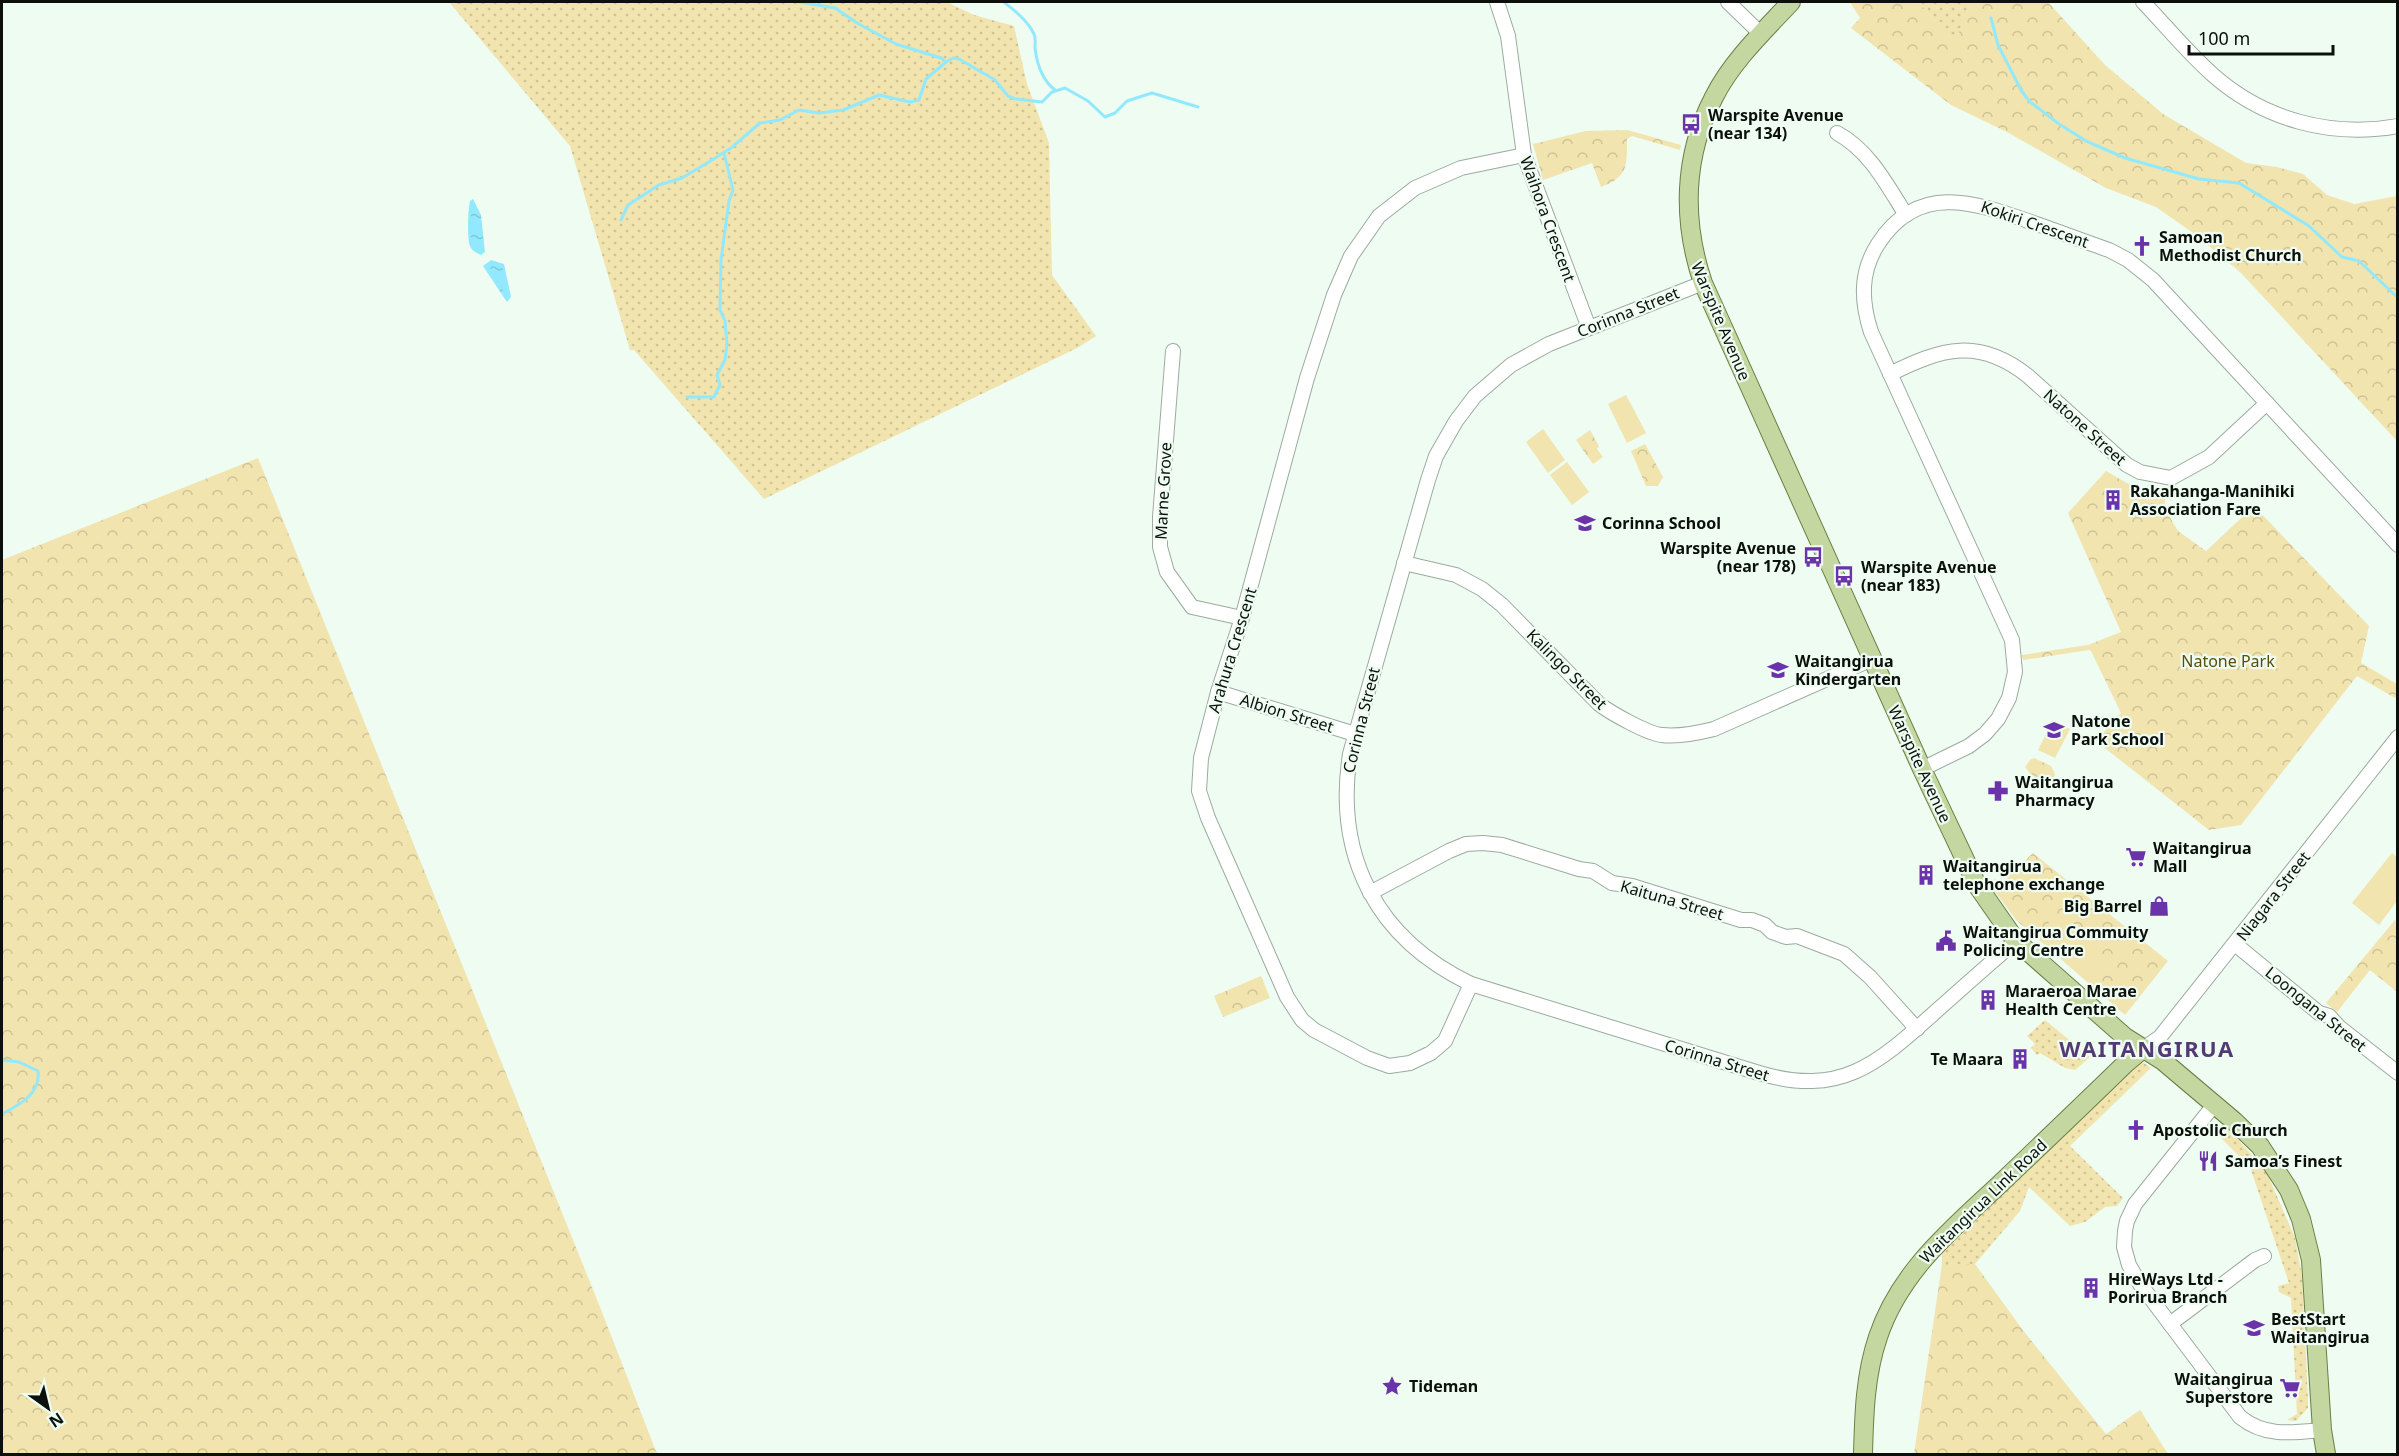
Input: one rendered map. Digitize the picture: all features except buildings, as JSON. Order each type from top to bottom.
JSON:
[{"type":"main road","name":"Warspite Avenue","points":[[1791,2],[1729,73],[1714,97],[1694,151],[1688,188],[1688,215],[1695,258],[1703,283],[1922,769],[1977,885],[2016,940],[2125,1037],[2163,1061],[2249,1134],[2268,1156],[2289,1190],[2301,1219],[2312,1274],[2322,1430],[2326,1455]]},
{"type":"main road","name":"Waitangirua Link Road","points":[[1863,1455],[1866,1402],[1873,1354],[1886,1317],[1909,1276],[1947,1233],[2144,1048]]},
{"type":"street","name":"Waihora Crescent","points":[[1497,2],[1508,36],[1524,155],[1589,328]]},
{"type":"street","points":[[1728,2],[1761,34]]},
{"type":"street","points":[[2143,2],[2212,75],[2242,98],[2271,113],[2305,124],[2339,129],[2372,130],[2397,126]]},
{"type":"street","points":[[1837,133],[1850,140],[1866,156],[1906,215]]},
{"type":"street","name":"Arahura Crescent","points":[[1471,984],[1445,1041],[1431,1053],[1410,1063],[1389,1066],[1367,1058],[1314,1030],[1302,1020],[1287,997],[1208,818],[1199,792],[1201,758],[1218,692],[1242,618],[1307,378],[1334,295],[1351,256],[1379,216],[1415,188],[1461,168],[1524,155]]},
{"type":"street","name":"Kokiri Crescent","points":[[1922,769],[1969,746],[1985,734],[2004,709],[2015,672],[2012,640],[1871,332],[1865,313],[1864,280],[1867,266],[1877,245],[1888,230],[1906,215],[1929,205],[1957,201],[1973,203],[2119,255],[2153,280],[2397,545]]},
{"type":"street","name":"Corinna Street","points":[[1703,283],[1549,344],[1522,358],[1475,396],[1456,421],[1436,456],[1355,734],[1347,776],[1347,822],[1359,867],[1370,893],[1385,917],[1407,942],[1433,963],[1471,984],[1792,1081],[1825,1081],[1855,1072],[1884,1056],[2016,940]]},
{"type":"street","name":"Natone Street","points":[[1890,374],[1949,350],[1974,350],[1997,356],[2028,375],[2127,465],[2145,474],[2171,478],[2209,457],[2266,403]]},
{"type":"street","name":"Marne Grove","points":[[1173,351],[1160,517],[1162,555],[1167,572],[1192,607],[1242,618]]},
{"type":"street","name":"Kalingo Street","points":[[1404,563],[1456,575],[1482,589],[1502,605],[1599,704],[1611,713],[1661,735],[1692,734],[1714,729],[1872,659]]},
{"type":"street","name":"Albion Street","points":[[1218,692],[1355,734]]},
{"type":"street","name":"Niagara Street","points":[[2144,1048],[2160,1036],[2235,944],[2397,737]]},
{"type":"street","name":"Kaituna Street","points":[[1370,893],[1449,850],[1466,844],[1502,845],[1579,869],[1593,871],[1612,883],[1632,886],[1741,920],[1752,920],[1766,925],[1772,932],[1786,937],[1797,936],[1838,951],[1856,963],[1917,1029]]},
{"type":"street","name":"Loongana Street","points":[[2235,944],[2319,1013],[2329,1016],[2339,1027],[2397,1074]]},
{"type":"street","points":[[2214,1105],[2142,1194],[2127,1221],[2124,1247],[2129,1265],[2140,1284],[2232,1407],[2247,1422],[2269,1432],[2322,1430]]},
{"type":"street","points":[[2170,1324],[2255,1260],[2264,1256]]},
{"type":"green space","points":[[449,2],[947,2],[974,15],[1014,26],[1027,84],[1049,143],[1052,275],[1096,336],[1079,347],[764,499],[634,350],[630,350],[570,146]]},
{"type":"green space","points":[[1850,2],[1918,2],[1955,42],[1971,2],[2048,2],[2105,65],[2163,114],[2246,163],[2277,167],[2303,174],[2327,195],[2354,204],[2397,196],[2397,441],[2241,273],[2196,235],[2156,207],[2106,188],[2007,132],[1951,105],[1851,28],[1860,18]]},
{"type":"green space","points":[[1918,2],[1971,2],[1955,43]]},
{"type":"green space","points":[[1627,130],[1681,145],[1680,150],[1632,136],[1627,139],[1624,169],[1621,175],[1610,183],[1601,187],[1592,163],[1543,180],[1533,144],[1586,131]]},
{"type":"green space","points":[[1626,395],[1646,433],[1627,443],[1608,404]]},
{"type":"green space","points":[[1543,429],[1565,460],[1548,473],[1526,442]]},
{"type":"green space","points":[[1590,430],[1599,446],[1597,449],[1603,457],[1593,464],[1576,440]]},
{"type":"green space","points":[[1645,444],[1663,477],[1658,486],[1646,486],[1631,451]]},
{"type":"green space","points":[[258,458],[657,1454],[2,1454],[2,560]]},
{"type":"green space","points":[[1567,462],[1589,492],[1572,505],[1550,475]]},
{"type":"green space","name":"Natone Park","points":[[2106,471],[2135,486],[2167,490],[2164,507],[2178,531],[2206,551],[2254,506],[2369,626],[2361,663],[2397,684],[2397,699],[2357,676],[2241,825],[2209,830],[2096,741],[2121,713],[2091,651],[2023,660],[2022,655],[2088,645],[2121,632],[2068,513]]},
{"type":"green space","points":[[2053,720],[2070,729],[2055,758],[2038,750]]},
{"type":"green space","points":[[2034,758],[2051,766],[2055,774],[2052,781],[2047,779],[2045,781],[2031,775],[2025,767]]},
{"type":"green space","points":[[2033,853],[2168,961],[2125,1015],[2017,921],[1990,885],[1995,879],[2001,884]]},
{"type":"green space","points":[[2392,853],[2397,857],[2397,901],[2379,925],[2352,903]]},
{"type":"green space","points":[[2052,918],[2073,935],[2064,945],[2044,929]]},
{"type":"green space","points":[[2395,920],[2398,925],[2397,992],[2370,970],[2337,1012],[2326,1003]]},
{"type":"green space","points":[[2076,938],[2105,961],[2092,978],[2062,955]]},
{"type":"green space","points":[[1261,976],[1270,998],[1223,1017],[1214,996]]},
{"type":"green space","points":[[2045,1020],[2090,1057],[2075,1070],[2065,1068],[2040,1053],[2037,1055],[2031,1048],[2035,1044],[2027,1036]]},
{"type":"green space","points":[[2144,1063],[2151,1068],[2070,1146],[2123,1198],[2117,1206],[2105,1207],[2085,1222],[2070,1226],[2029,1187],[2020,1211],[1975,1264],[1942,1264],[1942,1248],[2135,1064]]},
{"type":"green space","points":[[2213,1127],[2231,1131],[2267,1173],[2295,1238],[2302,1276],[2308,1400],[2308,1408],[2296,1421],[2287,1420],[2297,1414],[2291,1298],[2279,1292],[2278,1286],[2289,1283],[2250,1167],[2217,1134],[2207,1135]]},
{"type":"green space","points":[[1942,1264],[1975,1264],[2022,1329],[2106,1434],[2140,1410],[2168,1454],[1914,1454]]},
{"type":"water","points":[[473,199],[481,215],[485,252],[481,255],[472,249],[469,242],[469,211],[470,201]]},
{"type":"water","points":[[491,260],[504,264],[511,297],[507,302],[483,266]]},
{"type":"waterway","points":[[799,2],[835,8],[896,44],[941,58],[946,62],[953,58],[959,59],[995,80],[1008,96],[1015,99],[1042,102],[1052,92],[1065,88],[1088,101],[1105,117],[1115,113],[1127,101],[1152,93],[1198,107]]},
{"type":"waterway","points":[[1004,2],[1031,29],[1035,37],[1036,54],[1041,72],[1055,90]]},
{"type":"waterway","points":[[1991,18],[1998,45],[2021,90],[2029,101],[2059,124],[2086,141],[2125,158],[2199,179],[2239,183],[2309,226],[2342,257],[2359,261],[2398,298]]},
{"type":"waterway","points":[[621,220],[628,205],[659,185],[682,178],[712,160],[731,148],[760,123],[780,120],[799,110],[819,113],[843,110],[879,95],[910,102],[919,100],[926,79],[946,62]]},
{"type":"waterway","points":[[687,397],[714,397],[720,385],[717,375],[725,360],[727,344],[725,321],[720,310],[721,260],[729,201],[733,190],[724,153]]},
{"type":"waterway","points":[[2,1060],[19,1062],[38,1071],[36,1086],[28,1098],[2,1114]]},
{"type":"place","name":"Warspite Avenue (near 134)","points":[[1691,124]]},
{"type":"place","name":"Samoan Methodist Church","points":[[2142,246]]},
{"type":"place","name":"Rakahanga-Manihiki Association Fare","points":[[2113,500]]},
{"type":"place","name":"Corinna School","points":[[1585,523]]},
{"type":"place","name":"Warspite Avenue (near 178)","points":[[1813,557]]},
{"type":"place","name":"Warspite Avenue (near 183)","points":[[1844,576]]},
{"type":"place","name":"Waitangirua Kindergarten","points":[[1778,670]]},
{"type":"place","name":"Natone Park School","points":[[2054,730]]},
{"type":"place","name":"Waitangirua Pharmacy","points":[[1998,791]]},
{"type":"place","name":"Waitangirua Mall","points":[[2136,857]]},
{"type":"place","name":"Waitangirua telephone exchange","points":[[1926,875]]},
{"type":"place","name":"Big Barrel","points":[[2159,906]]},
{"type":"place","name":"Waitangirua Commuity Policing Centre","points":[[1946,941]]},
{"type":"place","name":"Maraeroa Marae Health Centre","points":[[1988,1000]]},
{"type":"place","name":"Te Maara","points":[[2020,1059]]},
{"type":"place","name":"Apostolic Church","points":[[2136,1130]]},
{"type":"place","name":"Samoa’s Finest","points":[[2208,1161]]},
{"type":"place","name":"HireWays Ltd - Porirua Branch","points":[[2091,1288]]},
{"type":"place","name":"BestStart Waitangirua","points":[[2254,1328]]},
{"type":"place","name":"Tideman","points":[[1392,1386]]},
{"type":"place","name":"Waitangirua Superstore","points":[[2290,1388]]},
{"type":"district","name":"WAITANGIRUA","points":[[2147,1048]]}]
